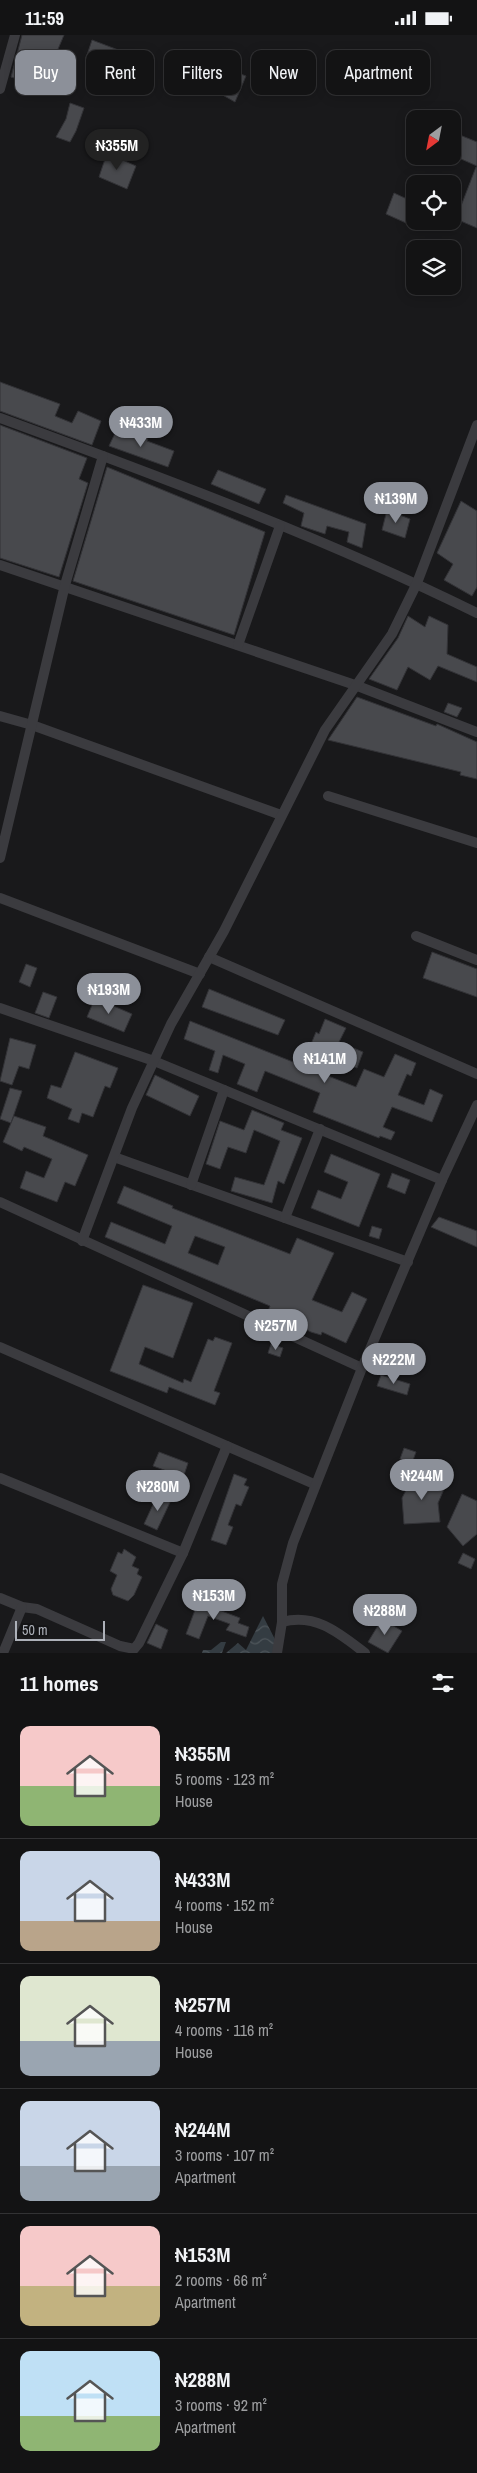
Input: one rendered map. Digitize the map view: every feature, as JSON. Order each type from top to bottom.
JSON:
[{"type":"street","points":[[0,89],[14,35]]},
{"type":"street","points":[[0,418],[280,525],[417,583],[477,613]]},
{"type":"street","points":[[82,1241],[132,1108],[171,1024],[209,957],[324,730],[354,685],[392,634],[417,583],[477,425]]},
{"type":"street","points":[[0,858],[65,585],[103,456]]},
{"type":"street","points":[[238,645],[280,525]]},
{"type":"street","points":[[0,565],[65,585],[354,685],[477,733]]},
{"type":"street","points":[[0,716],[32,725],[281,815]]},
{"type":"street","points":[[328,796],[477,843]]},
{"type":"street","points":[[0,898],[200,974]]},
{"type":"street","points":[[416,936],[477,960]]},
{"type":"street","points":[[209,957],[477,1074]]},
{"type":"street","points":[[0,1008],[154,1061],[442,1180]]},
{"type":"street","points":[[191,1185],[224,1090]]},
{"type":"street","points":[[277,1653],[282,1623],[282,1584],[293,1543],[314,1485],[442,1180],[477,1105]]},
{"type":"street","points":[[285,1218],[320,1129]]},
{"type":"street","points":[[114,1157],[408,1262]]},
{"type":"street","points":[[0,1202],[362,1368]]},
{"type":"street","points":[[0,1347],[314,1485]]},
{"type":"street","points":[[0,1599],[22,1607],[37,1609],[120,1646],[134,1649],[140,1643],[183,1553],[227,1446]]},
{"type":"street","points":[[0,1477],[183,1553]]},
{"type":"street","points":[[3,1653],[22,1607]]},
{"type":"street","points":[[282,1623],[296,1618],[316,1621],[365,1653]]},
{"type":"water","points":[[263,1616],[282,1653],[226,1653],[238,1643],[246,1650]]},
{"type":"water","points":[[221,1642],[226,1642],[222,1653],[202,1653],[203,1650],[211,1650]]},
{"type":"building","points":[[22,35],[64,35],[58,50],[18,50]]},
{"type":"building","points":[[92,40],[118,50],[89,50]]},
{"type":"building","points":[[15,62],[15,78],[11,77]]},
{"type":"building","points":[[241,74],[246,76],[241,88]]},
{"type":"building","points":[[223,95],[238,95],[235,102]]},
{"type":"building","points":[[70,103],[84,108],[70,142],[56,137],[66,119]]},
{"type":"building","points":[[461,135],[477,142],[477,166],[461,159]]},
{"type":"building","points":[[107,153],[136,166],[127,189],[99,177]]},
{"type":"building","points":[[477,167],[477,228],[461,221],[461,206]]},
{"type":"building","points":[[394,193],[406,199],[406,223],[386,214]]},
{"type":"building","points":[[0,382],[60,404],[55,416],[72,423],[78,411],[101,421],[92,445],[0,411]]},
{"type":"building","points":[[0,425],[87,458],[79,479],[88,483],[59,577],[0,558]]},
{"type":"building","points":[[117,429],[148,439],[147,441],[174,451],[168,467],[109,446]]},
{"type":"building","points":[[107,467],[265,532],[234,635],[73,581]]},
{"type":"building","points":[[218,470],[266,489],[259,504],[211,484]]},
{"type":"building","points":[[286,495],[366,524],[362,548],[347,542],[349,532],[327,526],[325,534],[301,526],[304,513],[283,503]]},
{"type":"building","points":[[461,501],[477,511],[477,587],[472,596],[444,580],[453,564],[437,553]]},
{"type":"building","points":[[387,510],[410,519],[405,538],[382,530]]},
{"type":"building","points":[[408,616],[425,627],[429,616],[448,625],[447,654],[477,667],[477,682],[438,666],[430,680],[408,667],[397,690],[369,679],[398,638]]},
{"type":"building","points":[[357,697],[436,726],[437,724],[477,742],[477,779],[460,775],[461,772],[328,740]]},
{"type":"building","points":[[448,703],[462,708],[457,717],[444,712]]},
{"type":"building","points":[[432,952],[477,969],[477,997],[423,978]]},
{"type":"building","points":[[26,964],[37,968],[30,987],[19,982]]},
{"type":"building","points":[[209,989],[285,1020],[278,1035],[202,1007]]},
{"type":"building","points":[[43,992],[57,997],[49,1018],[35,1013]]},
{"type":"building","points":[[95,998],[132,1014],[124,1032],[87,1017]]},
{"type":"building","points":[[325,1019],[346,1028],[339,1042],[363,1052],[357,1068],[309,1049],[316,1032],[319,1034]]},
{"type":"building","points":[[190,1021],[356,1087],[364,1069],[384,1077],[395,1054],[416,1063],[411,1076],[407,1074],[398,1095],[424,1105],[430,1089],[443,1095],[432,1122],[392,1107],[383,1127],[395,1132],[391,1140],[380,1136],[379,1138],[313,1112],[320,1093],[265,1071],[257,1092],[237,1084],[245,1064],[223,1055],[218,1073],[209,1070],[215,1051],[184,1039]]},
{"type":"building","points":[[10,1038],[36,1045],[29,1069],[19,1066],[12,1085],[0,1081]]},
{"type":"building","points":[[75,1052],[118,1068],[110,1088],[105,1086],[93,1117],[82,1113],[79,1123],[68,1119],[72,1109],[47,1098],[51,1085],[61,1088]]},
{"type":"building","points":[[155,1075],[199,1096],[190,1116],[146,1095]]},
{"type":"building","points":[[10,1088],[22,1091],[11,1123],[0,1119]]},
{"type":"building","points":[[252,1110],[284,1123],[281,1130],[302,1138],[284,1184],[278,1181],[272,1203],[231,1191],[235,1177],[264,1185],[280,1141],[254,1130],[246,1153],[228,1147],[220,1169],[206,1164],[220,1121],[244,1130]]},
{"type":"building","points":[[14,1116],[46,1127],[43,1136],[88,1155],[75,1186],[65,1182],[57,1202],[20,1188],[26,1171],[44,1178],[52,1159],[24,1147],[22,1151],[3,1142]]},
{"type":"building","points":[[331,1154],[380,1174],[359,1227],[311,1208],[318,1190],[341,1199],[348,1182],[324,1172]]},
{"type":"building","points":[[392,1173],[410,1180],[405,1194],[387,1187]]},
{"type":"building","points":[[124,1186],[173,1206],[172,1208],[290,1254],[297,1238],[334,1253],[312,1300],[342,1312],[352,1292],[367,1299],[346,1343],[322,1332],[321,1335],[311,1332],[268,1311],[270,1306],[105,1237],[111,1222],[165,1244],[172,1226],[117,1203]],"holes":[[[195,1236],[225,1247],[218,1265],[188,1253]]]},
{"type":"building","points":[[439,1217],[477,1231],[477,1247],[431,1227]]},
{"type":"building","points":[[372,1226],[382,1229],[379,1239],[369,1236]]},
{"type":"building","points":[[143,1285],[193,1303],[173,1358],[145,1347],[139,1364],[183,1383],[184,1379],[191,1382],[208,1339],[213,1341],[215,1337],[232,1343],[214,1391],[220,1393],[215,1405],[169,1387],[167,1393],[110,1371]]},
{"type":"building","points":[[271,1344],[283,1348],[280,1357],[268,1353]]},
{"type":"building","points":[[381,1375],[410,1384],[407,1395],[377,1386]]},
{"type":"building","points":[[404,1448],[416,1452],[412,1463],[400,1459]]},
{"type":"building","points":[[159,1452],[188,1463],[184,1475],[175,1474],[153,1466]]},
{"type":"building","points":[[415,1473],[445,1487],[438,1503],[440,1522],[404,1524],[402,1498]]},
{"type":"building","points":[[234,1474],[247,1479],[244,1485],[249,1487],[241,1506],[236,1504],[228,1525],[233,1527],[226,1545],[211,1540]]},
{"type":"building","points":[[163,1494],[172,1498],[157,1530],[144,1524],[157,1496],[162,1498]]},
{"type":"building","points":[[462,1494],[477,1501],[477,1534],[463,1546],[447,1527]]},
{"type":"building","points":[[124,1549],[136,1557],[132,1566],[139,1569],[137,1574],[142,1577],[134,1595],[128,1601],[113,1595],[111,1589],[117,1575],[110,1571],[118,1552],[122,1554]]},
{"type":"building","points":[[463,1553],[475,1559],[471,1569],[458,1563]]},
{"type":"building","points":[[198,1602],[240,1618],[238,1623],[249,1627],[246,1637],[226,1630],[230,1624],[208,1616],[199,1639],[186,1634]]},
{"type":"building","points":[[382,1619],[402,1631],[388,1653],[368,1642]]},
{"type":"building","points":[[156,1624],[168,1630],[161,1649],[147,1643]]}]
